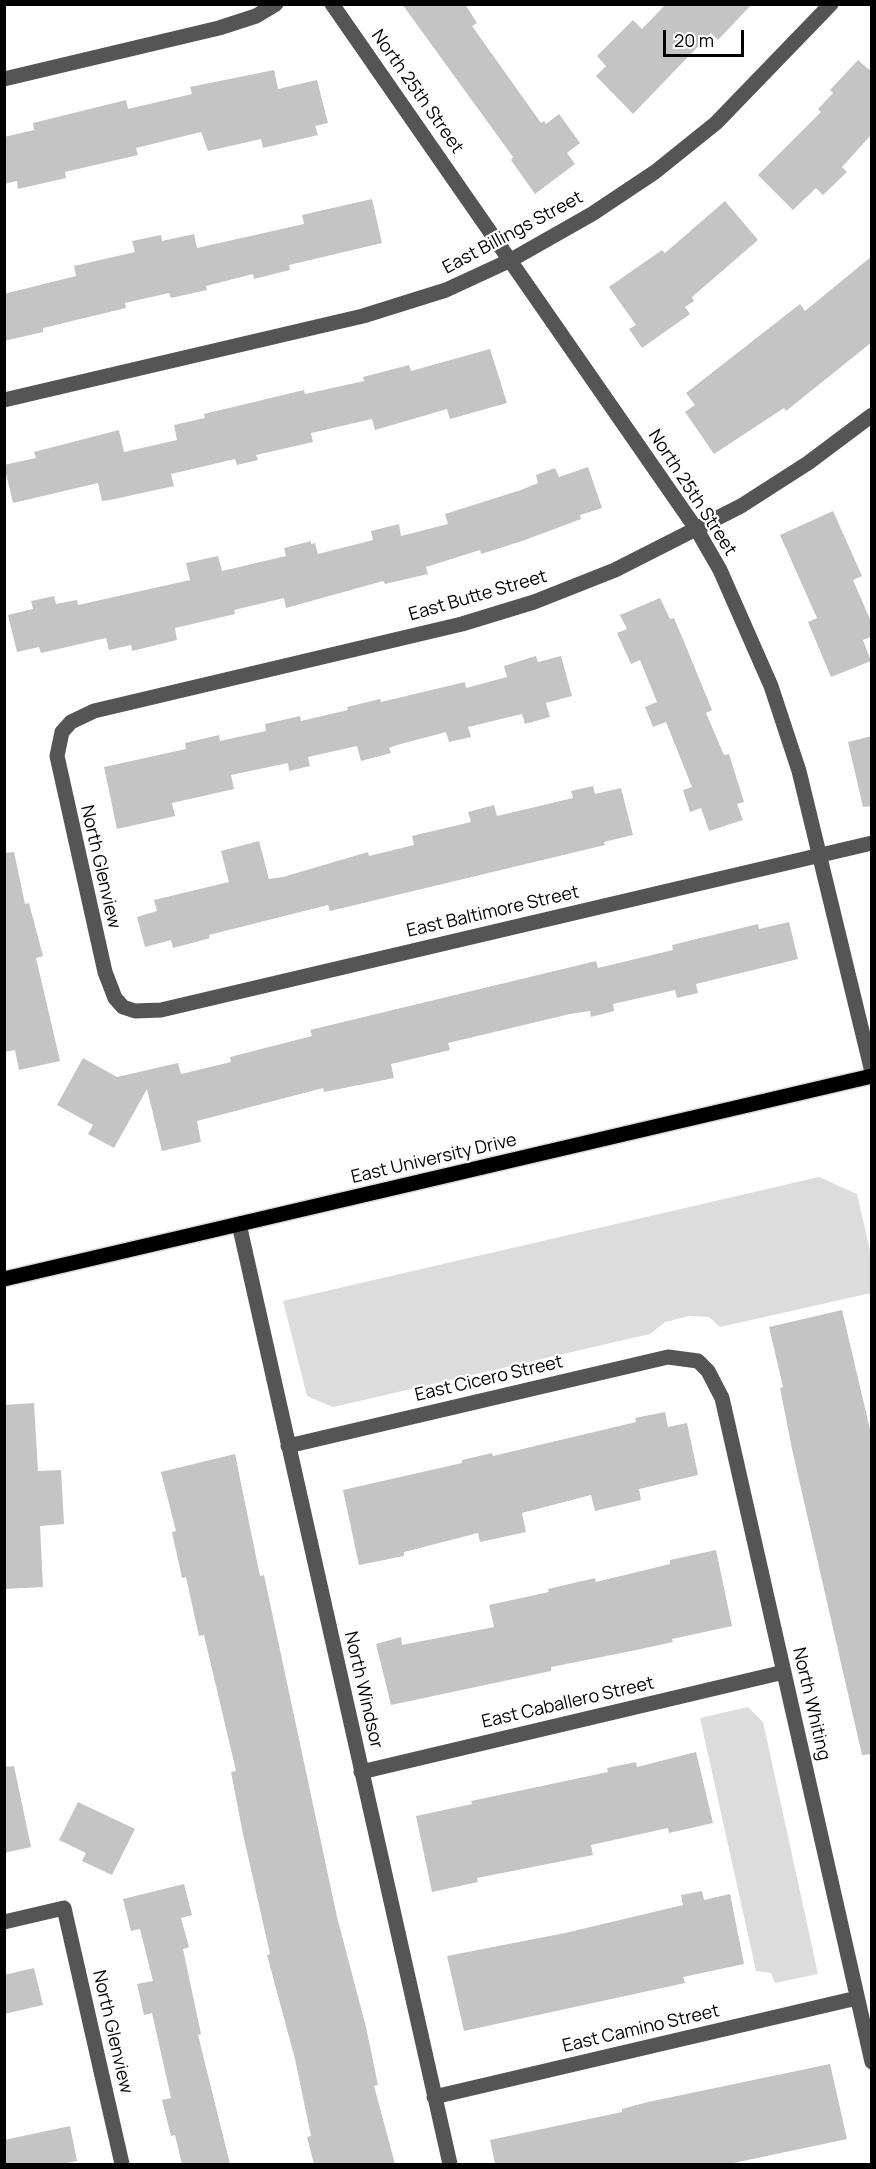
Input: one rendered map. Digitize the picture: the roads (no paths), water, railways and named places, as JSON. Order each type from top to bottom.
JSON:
[{"type":"main road","name":"East University Drive","points":[[4,1279],[872,1074]]},
{"type":"street","points":[[4,79],[219,28],[256,15],[276,4]]},
{"type":"street","name":"North 25th Street","points":[[332,4],[697,530],[739,609],[771,686],[799,771],[872,1074]]},
{"type":"street","name":"East Billings Street","points":[[4,400],[363,316],[446,290],[511,260],[592,214],[655,172],[716,123],[831,4]]},
{"type":"street","name":"East Butte Street","points":[[62,732],[71,722],[94,711],[462,624],[534,602],[615,570],[697,530],[776,485],[872,415]]},
{"type":"street","name":"North Glenview","points":[[62,732],[57,750],[58,768],[105,972],[115,998],[123,1007]]},
{"type":"street","name":"East Baltimore Street","points":[[123,1007],[135,1011],[161,1010],[872,843]]},
{"type":"street","name":"North Windsor","points":[[239,1224],[450,2164]]},
{"type":"street","name":"East Cicero Street","points":[[288,1446],[655,1359],[676,1357],[698,1361]]},
{"type":"street","name":"North Whiting","points":[[698,1361],[716,1383],[722,1398],[872,2062]]},
{"type":"street","name":"East Caballero Street","points":[[361,1772],[784,1672]]},
{"type":"street","name":"North Glenview","points":[[4,1922],[64,1908],[122,2164]]},
{"type":"street","name":"East Camino Street","points":[[434,2097],[857,1998]]}]
